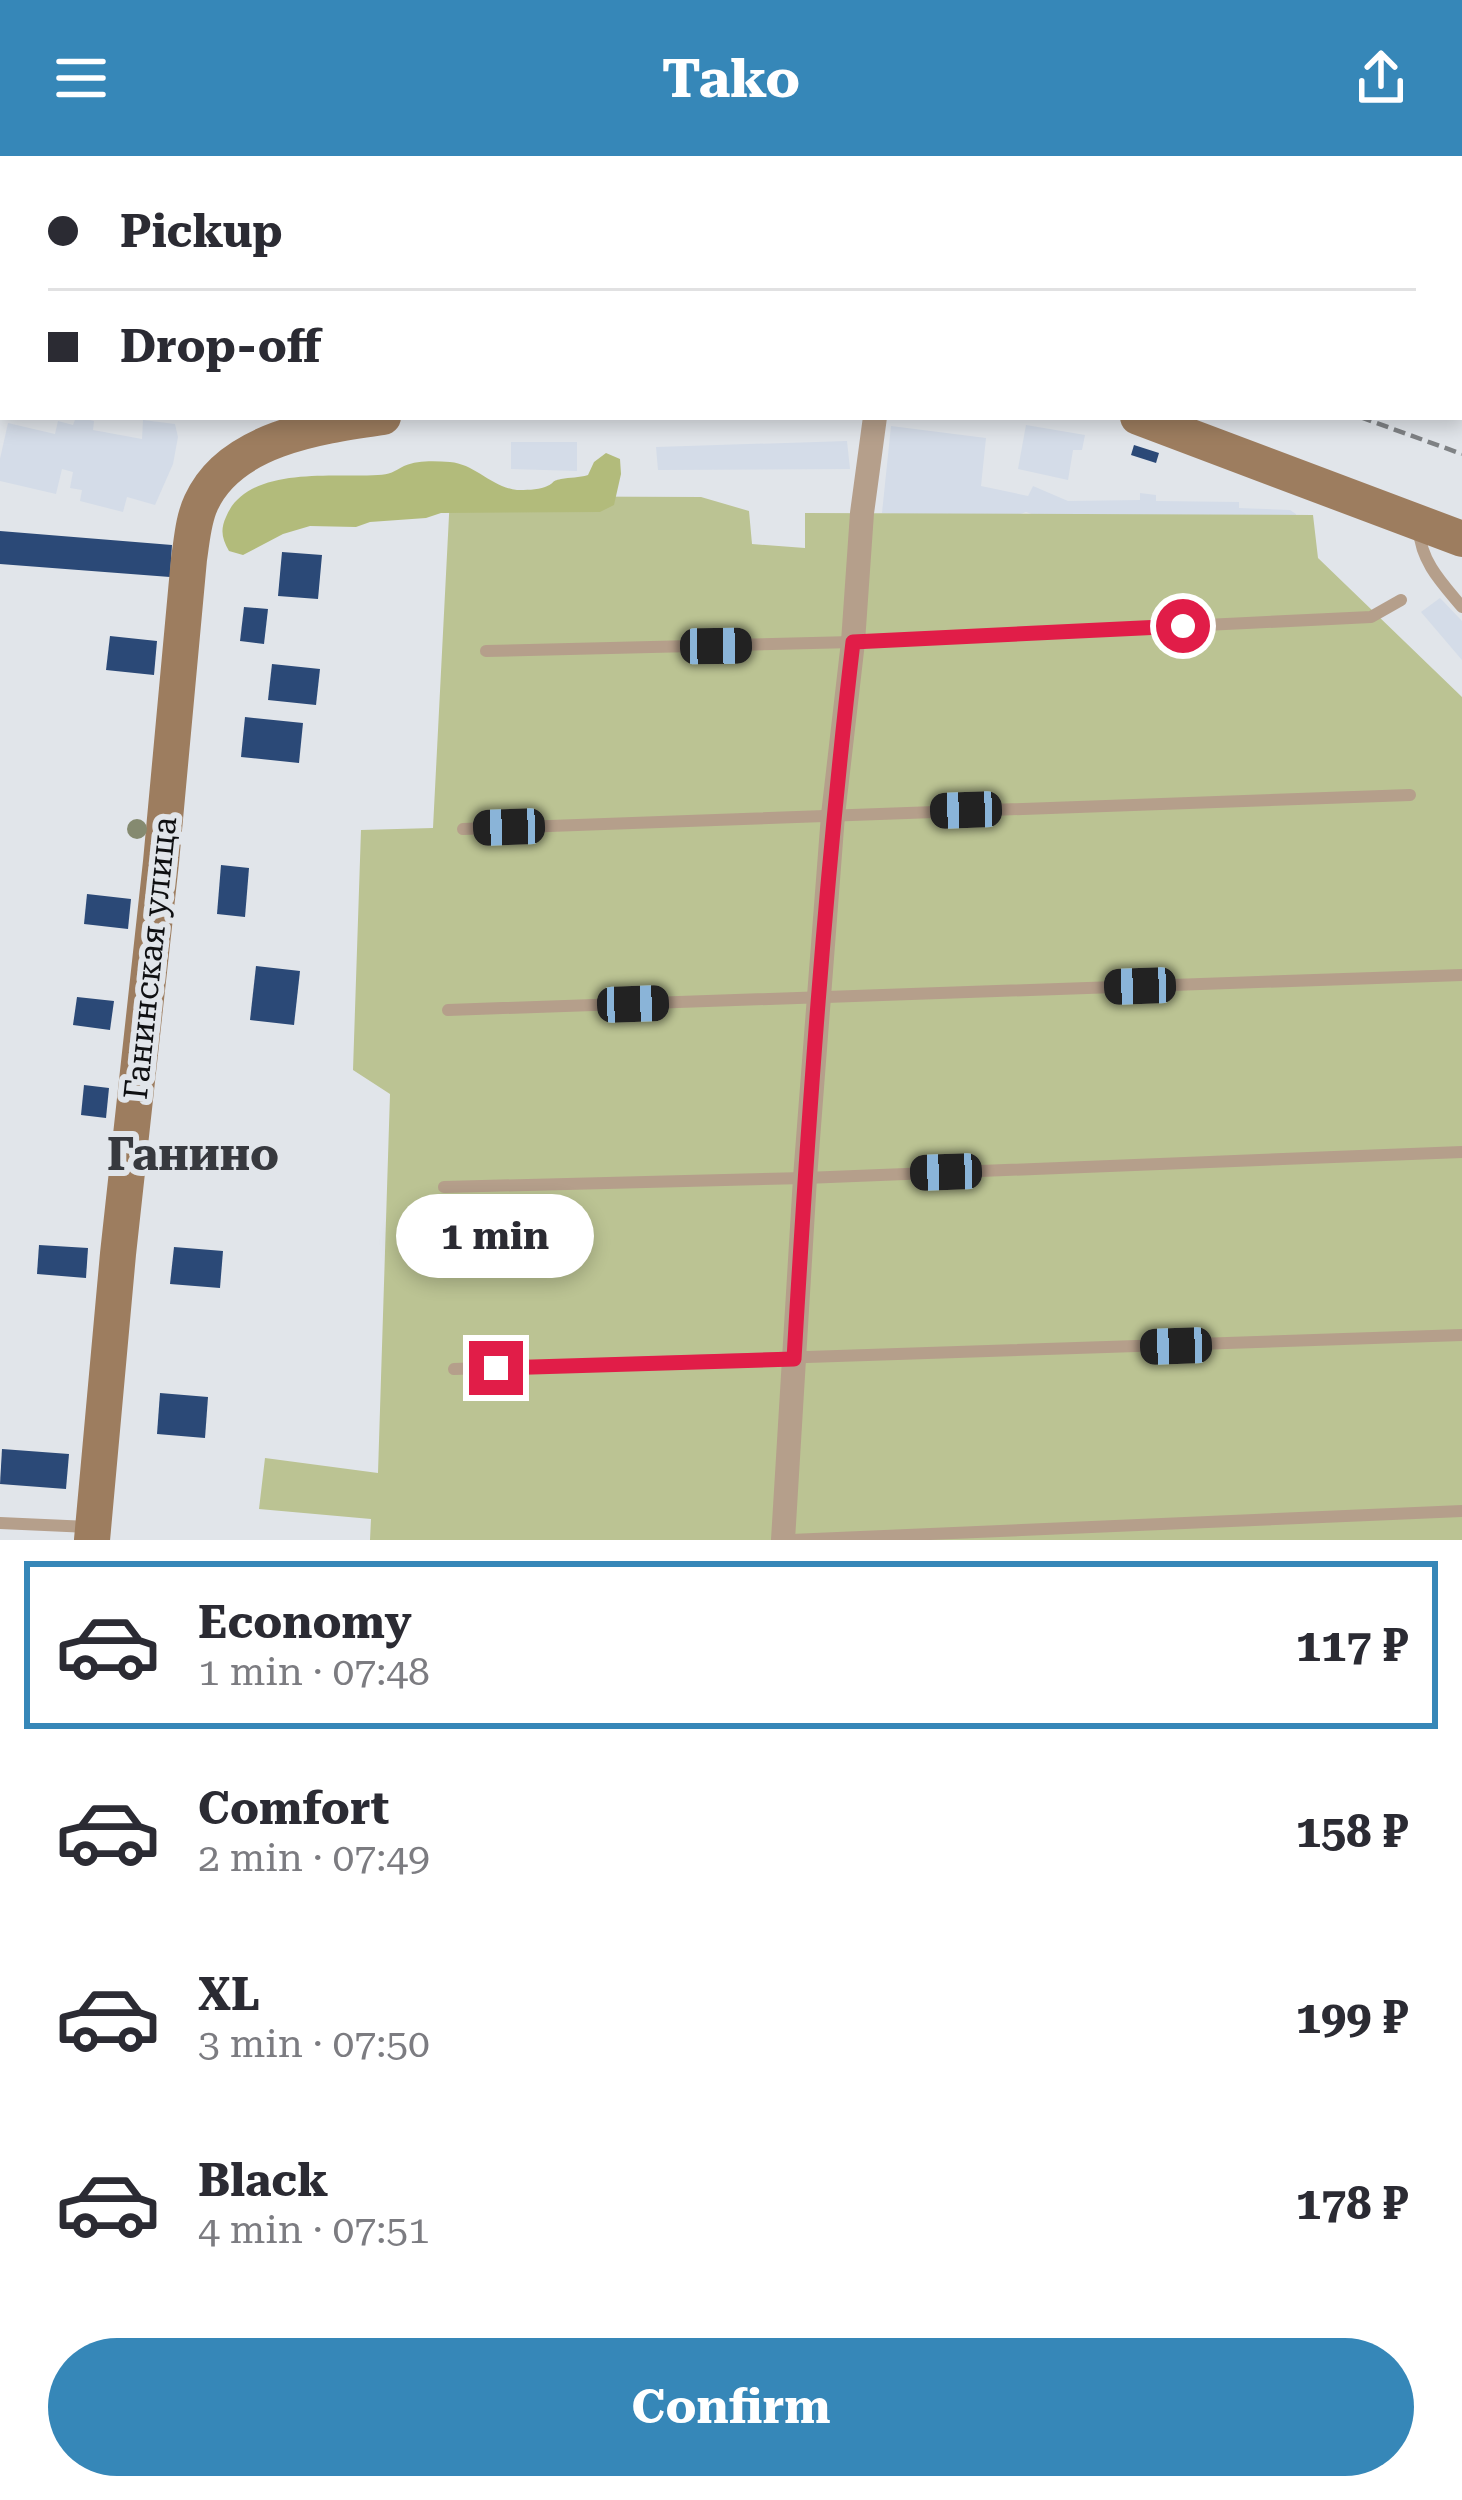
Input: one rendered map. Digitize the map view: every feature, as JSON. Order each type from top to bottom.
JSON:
[{"type":"street","name":"Ганинская улица","points":[[92,1533],[195,519],[211,485],[246,455],[323,425],[360,420]]},
{"type":"street","points":[[787,1540],[805,1178],[833,815],[875,420]]},
{"type":"street","points":[[1146,420],[1462,539]]},
{"type":"lane","points":[[660,156],[669,156]]},
{"type":"lane","points":[[1419,523],[1421,552],[1462,607]]},
{"type":"lane","points":[[487,651],[853,642],[1371,617],[1401,600]]},
{"type":"lane","points":[[463,829],[1410,795]]},
{"type":"lane","points":[[448,1010],[1462,975]]},
{"type":"lane","points":[[444,1187],[1462,1152]]},
{"type":"lane","points":[[454,1369],[1462,1335]]},
{"type":"lane","points":[[787,1540],[1462,1510]]},
{"type":"lane","points":[[0,1523],[92,1533]]},
{"type":"path","points":[[1368,420],[1462,454]]},
{"type":"shaded area","points":[[75,420],[90,420],[94,421],[93,430],[142,439],[143,420],[175,424],[178,437],[173,464],[155,505],[127,497],[123,512],[80,501],[82,490],[70,488],[73,472],[62,469],[56,494],[0,481],[8,423],[55,434],[58,421],[73,425]]},
{"type":"shaded area","points":[[1026,425],[1085,435],[1082,450],[1073,450],[1068,480],[1018,469]]},
{"type":"shaded area","points":[[891,426],[986,438],[981,486],[1028,496],[1033,486],[1068,501],[1140,500],[1140,493],[1156,495],[1156,501],[1239,502],[1239,508],[1290,510],[1296,514],[1296,528],[1060,524],[1026,512],[999,522],[882,513]]},
{"type":"shaded area","points":[[847,441],[850,469],[658,470],[656,447]]},
{"type":"shaded area","points":[[511,442],[577,442],[577,471],[511,469]]},
{"type":"shaded area","points":[[1440,598],[1462,621],[1462,660],[1421,612]]},
{"type":"green space","points":[[606,453],[620,459],[621,474],[614,505],[600,512],[441,513],[356,527],[310,526],[243,555],[229,551],[223,538],[224,522],[237,500],[271,482],[382,475],[415,463],[438,461],[467,467],[508,488],[531,490],[588,475]]},
{"type":"green space","points":[[450,496],[701,497],[749,511],[752,544],[805,548],[805,513],[1313,515],[1318,558],[1462,697],[1462,1540],[370,1540],[371,1519],[259,1509],[265,1458],[378,1473],[390,1094],[353,1070],[361,830],[433,828]]},
{"type":"building","points":[[1134,445],[1159,453],[1156,463],[1131,455]]},
{"type":"building","points":[[0,531],[172,545],[170,577],[0,564]]},
{"type":"building","points":[[282,552],[322,555],[318,599],[278,596]]},
{"type":"building","points":[[244,607],[268,609],[264,644],[240,641]]},
{"type":"building","points":[[110,636],[157,641],[154,675],[106,670]]},
{"type":"building","points":[[272,664],[320,669],[316,705],[268,700]]},
{"type":"building","points":[[245,717],[303,723],[299,763],[241,757]]},
{"type":"building","points":[[221,865],[249,868],[245,917],[217,914]]},
{"type":"building","points":[[87,894],[131,899],[128,929],[84,924]]},
{"type":"building","points":[[256,966],[300,971],[294,1025],[250,1020]]},
{"type":"building","points":[[77,997],[114,1001],[110,1030],[73,1025]]},
{"type":"building","points":[[84,1085],[109,1088],[106,1118],[81,1115]]},
{"type":"building","points":[[39,1245],[88,1248],[86,1278],[37,1274]]},
{"type":"building","points":[[174,1247],[223,1251],[220,1288],[170,1284]]},
{"type":"building","points":[[160,1393],[208,1397],[205,1438],[157,1434]]},
{"type":"building","points":[[2,1449],[69,1454],[66,1489],[0,1484]]},
{"type":"district","name":"Ганино","points":[[193,1154]]},
{"type":"route","points":[[496,1368],[794,1359],[833,815],[853,642],[1183,626]]}]
